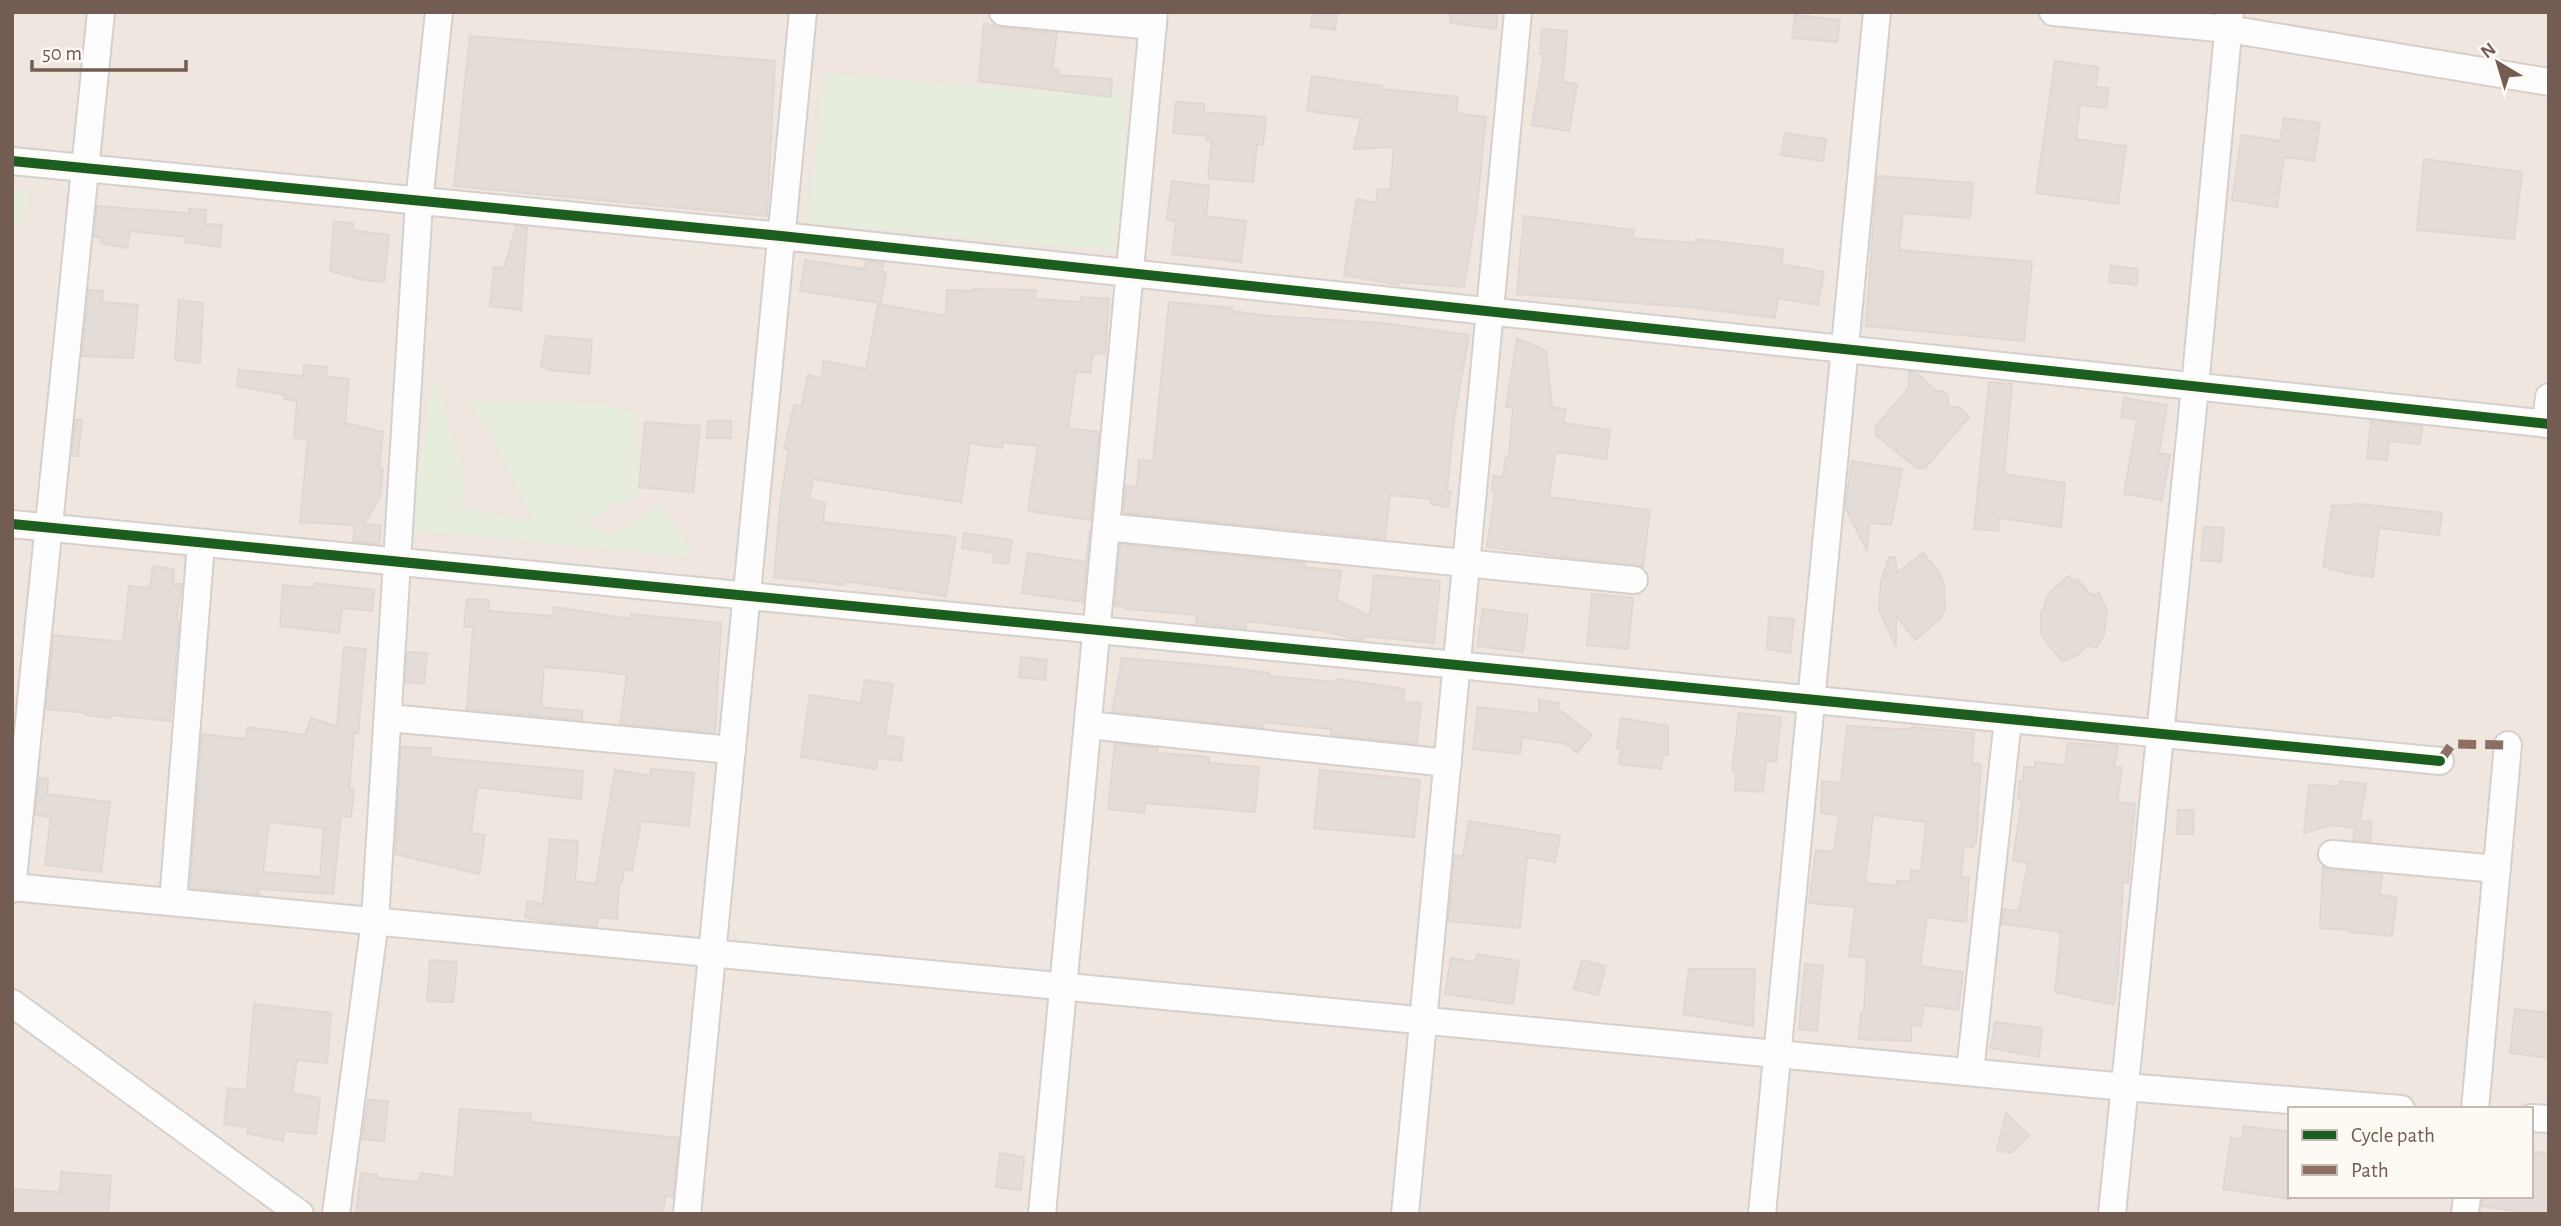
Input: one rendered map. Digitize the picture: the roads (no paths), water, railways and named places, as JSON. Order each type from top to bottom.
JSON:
[{"type":"street","points":[[101,12],[12,888],[2125,1087],[2376,1107]]},
{"type":"street","points":[[335,1214],[375,921],[419,202],[439,12]]},
{"type":"street","points":[[687,1214],[803,12]]},
{"type":"street","points":[[1003,12],[1154,19],[1042,1214]]},
{"type":"street","points":[[1405,1214],[1518,12]]},
{"type":"street","points":[[1762,1214],[1877,12]]},
{"type":"street","points":[[2053,12],[2229,20],[2549,82]]},
{"type":"street","points":[[2112,1214],[2229,20]]},
{"type":"street","points":[[12,161],[781,236],[2547,424],[2549,397]]},
{"type":"street","points":[[12,524],[2440,761]]},
{"type":"street","points":[[1106,527],[1634,580]]},
{"type":"street","points":[[173,902],[201,543]]},
{"type":"street","points":[[389,718],[732,750]]},
{"type":"street","points":[[1970,1072],[2008,719]]},
{"type":"street","points":[[1088,725],[1448,763]]},
{"type":"street","points":[[2474,1107],[2508,745]]},
{"type":"street","points":[[2332,854],[2497,869]]},
{"type":"street","points":[[12,1003],[300,1214]]}]
